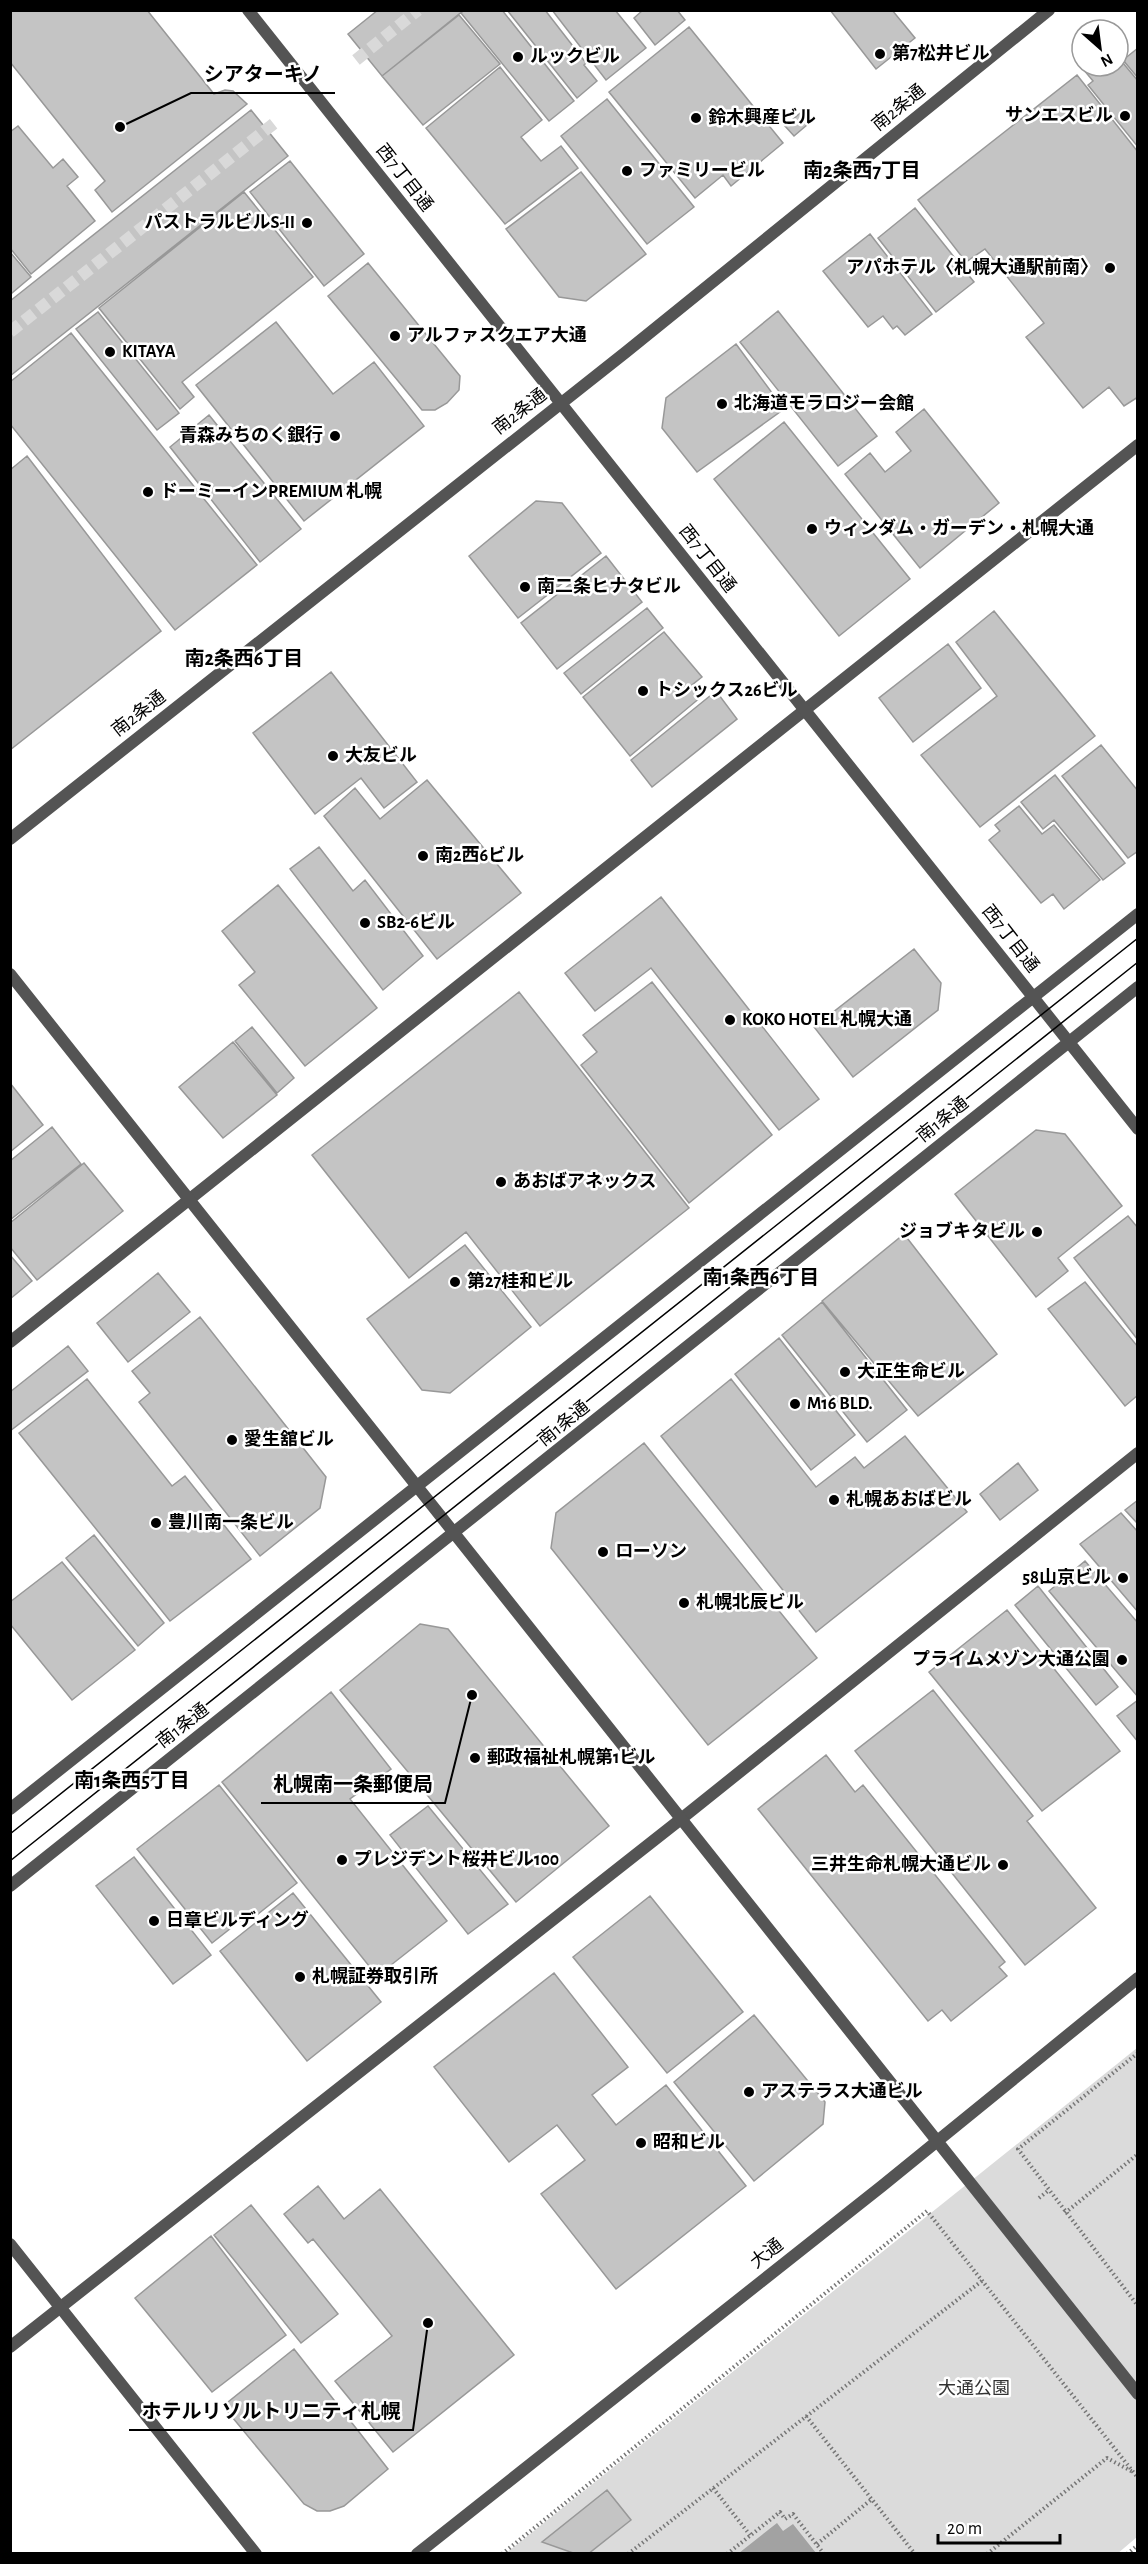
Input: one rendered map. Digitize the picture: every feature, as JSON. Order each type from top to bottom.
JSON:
[{"type":"street","name":"西7丁目通","points":[[248,10],[1137,1129]]},
{"type":"street","name":"南2条通","points":[[10,839],[561,403],[1049,10]]},
{"type":"street","points":[[10,1342],[1137,445]]},
{"type":"street","points":[[10,1809],[1137,914]]},
{"type":"street","points":[[10,974],[1137,2394]]},
{"type":"street","name":"南1条通","points":[[10,1886],[455,1534],[1137,987]]},
{"type":"street","points":[[10,2347],[681,1819],[1137,1454]]},
{"type":"street","name":"大通","points":[[417,2553],[1137,1978]]},
{"type":"street","points":[[10,2244],[256,2553]]},
{"type":"path","points":[[1137,2053],[1018,2149],[1137,2306]]},
{"type":"path","points":[[1065,2213],[1137,2154]]},
{"type":"path","points":[[1039,2198],[1049,2190]]},
{"type":"path","points":[[502,2553],[927,2211],[1137,2478]]},
{"type":"path","points":[[628,2553],[983,2280]]},
{"type":"path","points":[[806,2416],[915,2553]]},
{"type":"path","points":[[987,2553],[1107,2458],[1134,2472]]},
{"type":"path","points":[[713,2488],[750,2535]]},
{"type":"path","points":[[817,2544],[872,2499]]},
{"type":"path","points":[[727,2553],[780,2512],[785,2519],[793,2514],[825,2553]]},
{"type":"path","points":[[1127,2553],[1137,2545]]},
{"type":"green space","name":"大通公園","points":[[1137,2048],[1137,2537],[1117,2554],[505,2554]]},
{"type":"shaded area","points":[[777,2523],[783,2531],[793,2524],[816,2553],[739,2553]]},
{"type":"building","points":[[10,10],[147,10],[214,94],[225,90],[233,91],[247,104],[112,212],[95,190],[105,181],[10,62]]},
{"type":"building","points":[[378,10],[464,10],[382,76],[348,34]]},
{"type":"building","name":"ルックビル","points":[[464,10],[502,10],[574,101],[549,121],[461,13]]},
{"type":"building","points":[[507,10],[545,10],[597,81],[577,98]]},
{"type":"building","points":[[552,10],[615,10],[646,48],[606,80]]},
{"type":"building","points":[[643,10],[677,10],[685,20],[655,45],[634,18]]},
{"type":"building","name":"第7松井ビル","points":[[830,10],[892,10],[915,38],[876,69]]},
{"type":"building","points":[[459,15],[500,64],[423,125],[382,76]]},
{"type":"building","name":"鈴木興産ビル","points":[[689,27],[783,143],[731,186],[723,175],[695,198],[609,92]]},
{"type":"building","points":[[1138,48],[1138,78],[1130,68],[1130,54]]},
{"type":"building","points":[[500,67],[542,120],[521,137],[541,161],[561,146],[578,168],[505,224],[426,128]]},
{"type":"building","name":"サンエスビル","points":[[1130,71],[1138,81],[1138,147],[1088,85],[1093,81],[1090,78],[1130,78]]},
{"type":"building","points":[[1073,78],[1079,78],[1138,152],[1138,397],[1124,406],[1109,387],[1083,408],[1026,337],[1044,323],[985,249],[966,262],[918,200]]},
{"type":"building","name":"ファミリービル","points":[[607,99],[694,207],[647,244],[561,136]]},
{"type":"building","points":[[805,109],[814,119],[794,136],[785,126]]},
{"type":"building","points":[[251,110],[288,156],[10,376],[10,301]]},
{"type":"building","points":[[18,126],[53,168],[63,159],[78,177],[67,186],[95,221],[31,274],[10,248],[10,132]]},
{"type":"building","name":"パストラルビルS-II","points":[[290,161],[364,254],[324,286],[250,192]]},
{"type":"building","points":[[581,172],[646,254],[586,301],[559,297],[506,229]]},
{"type":"building","points":[[244,192],[313,277],[182,382],[194,397],[180,409],[99,308]]},
{"type":"building","points":[[915,208],[974,282],[936,312],[878,238]]},
{"type":"building","points":[[870,234],[932,314],[905,335],[897,326],[893,329],[883,316],[868,327],[823,271]]},
{"type":"building","points":[[10,252],[31,277],[12,293],[10,291]]},
{"type":"building","name":"アルファスクエア大通","points":[[368,263],[460,376],[459,390],[447,403],[435,410],[422,410],[328,296]]},
{"type":"building","points":[[778,311],[877,436],[838,466],[740,342]]},
{"type":"building","points":[[98,312],[179,413],[157,430],[76,329]]},
{"type":"building","points":[[276,322],[333,394],[374,362],[424,426],[304,521],[196,385]]},
{"type":"building","points":[[71,333],[257,565],[175,630],[10,424],[10,382]]},
{"type":"building","name":"北海道モラロジー会館","points":[[736,344],[784,409],[697,472],[662,428],[666,398]]},
{"type":"building","points":[[924,409],[999,503],[920,568],[845,474],[870,453],[885,472],[911,451],[896,432]]},
{"type":"building","points":[[209,415],[301,529],[260,562],[170,447]]},
{"type":"building","name":"ウィンダム・ガーデン・札幌大通","points":[[784,422],[910,579],[839,636],[714,479]]},
{"type":"building","points":[[27,456],[161,631],[10,750],[10,470]]},
{"type":"building","name":"南二条ヒナタビル","points":[[536,501],[562,503],[601,553],[518,618],[469,556]]},
{"type":"building","points":[[606,556],[642,602],[557,669],[521,623]]},
{"type":"building","points":[[647,608],[663,628],[581,694],[564,673]]},
{"type":"building","points":[[994,611],[1095,736],[980,827],[921,755],[997,696],[956,642]]},
{"type":"building","name":"トシックス26ビル","points":[[664,632],[702,677],[692,685],[701,697],[630,756],[583,697]]},
{"type":"building","points":[[948,644],[981,688],[913,742],[879,698]]},
{"type":"building","name":"大友ビル","points":[[331,672],[417,782],[384,808],[361,778],[315,814],[253,733]]},
{"type":"building","points":[[716,691],[737,719],[652,787],[631,760]]},
{"type":"building","points":[[1101,745],[1138,791],[1138,851],[1128,858],[1062,776]]},
{"type":"building","points":[[1055,775],[1125,863],[1103,880],[1054,820],[1043,829],[1021,802]]},
{"type":"building","name":"南2西6ビル","points":[[427,780],[521,893],[437,959],[324,816],[355,788],[380,819]]},
{"type":"building","points":[[1019,806],[1042,834],[1054,825],[1100,880],[1064,909],[1053,894],[1041,903],[989,840],[1000,831],[995,825]]},
{"type":"building","name":"SB2-6ビル","points":[[319,847],[353,891],[365,880],[423,956],[383,990],[290,869]]},
{"type":"building","points":[[278,885],[377,1008],[305,1066],[239,985],[255,972],[222,931]]},
{"type":"building","points":[[661,897],[819,1099],[779,1130],[651,968],[595,1011],[565,973]]},
{"type":"building","points":[[914,949],[941,983],[938,1010],[853,1077],[814,1027]]},
{"type":"building","points":[[652,982],[772,1135],[689,1203],[581,1065],[597,1052],[583,1035]]},
{"type":"building","name":"あおばアネックス","points":[[519,992],[689,1208],[540,1326],[466,1232],[409,1278],[312,1155]]},
{"type":"building","points":[[252,1027],[294,1078],[277,1093],[235,1041]]},
{"type":"building","points":[[233,1042],[277,1095],[223,1138],[179,1087]]},
{"type":"building","points":[[10,1083],[43,1125],[10,1152]]},
{"type":"building","points":[[52,1127],[81,1164],[10,1220],[10,1161]]},
{"type":"building","name":"ジョブキタビル","points":[[1036,1130],[1065,1134],[1122,1206],[1058,1258],[1068,1271],[1036,1297],[955,1194]]},
{"type":"building","points":[[84,1163],[123,1211],[37,1280],[10,1247],[10,1223]]},
{"type":"building","points":[[1128,1216],[1138,1228],[1138,1340],[1074,1258]]},
{"type":"building","points":[[904,1234],[997,1354],[918,1416],[822,1301]]},
{"type":"building","name":"第27桂和ビル","points":[[465,1245],[531,1327],[450,1393],[422,1390],[367,1319]]},
{"type":"building","points":[[10,1255],[32,1281],[10,1299]]},
{"type":"building","points":[[158,1273],[190,1312],[128,1362],[97,1323]]},
{"type":"building","points":[[1085,1282],[1138,1347],[1138,1395],[1125,1406],[1048,1309]]},
{"type":"building","name":"大正生命ビル","points":[[822,1302],[907,1410],[867,1442],[782,1335]]},
{"type":"building","name":"愛生舘ビル","points":[[200,1317],[326,1477],[320,1508],[260,1556],[139,1402],[150,1393],[132,1371]]},
{"type":"building","name":"M16 BLD.","points":[[779,1338],[855,1435],[811,1470],[735,1374]]},
{"type":"building","points":[[68,1346],[88,1371],[10,1431],[10,1392]]},
{"type":"building","name":"豊川南一条ビル","points":[[87,1379],[172,1486],[185,1476],[251,1559],[170,1621],[19,1433]]},
{"type":"building","name":"札幌あおばビル","points":[[731,1379],[816,1487],[855,1457],[864,1468],[905,1436],[967,1512],[816,1632],[661,1436]]},
{"type":"building","name":"札幌北辰ビル","points":[[644,1443],[817,1658],[708,1745],[551,1548],[556,1513]]},
{"type":"building","points":[[1018,1463],[1038,1490],[1000,1520],[980,1494]]},
{"type":"building","points":[[1138,1500],[1138,1524],[1125,1510]]},
{"type":"building","name":"58山京ビル","points":[[1121,1513],[1138,1532],[1138,1612],[1080,1544]]},
{"type":"building","points":[[94,1535],[164,1623],[138,1646],[66,1558]]},
{"type":"building","name":"プライムメゾン大通公園","points":[[1085,1561],[1138,1623],[1138,1697],[1049,1591]]},
{"type":"building","points":[[62,1562],[135,1650],[72,1700],[10,1624],[10,1602]]},
{"type":"building","points":[[1038,1586],[1118,1687],[1096,1705],[1015,1605]]},
{"type":"building","points":[[1007,1610],[1120,1751],[1042,1811],[929,1672]]},
{"type":"building","name":"郵政福祉札幌第1ビル","points":[[420,1624],[448,1629],[609,1826],[516,1902],[340,1690]]},
{"type":"building","name":"三井生命札幌大通ビル","points":[[933,1690],[1033,1816],[1027,1821],[1096,1908],[1025,1965],[855,1751]]},
{"type":"building","name":"プレジデント桜井ビル100","points":[[331,1692],[391,1769],[350,1799],[447,1921],[377,1976],[222,1782]]},
{"type":"building","name":"プライムメゾン大通公園","points":[[1138,1700],[1138,1742],[1117,1716]]},
{"type":"building","points":[[826,1755],[855,1792],[863,1785],[1005,1962],[999,1967],[1007,1976],[951,2021],[942,2010],[928,2021],[758,1809]]},
{"type":"building","points":[[219,1785],[297,1883],[258,1914],[254,1910],[212,1943],[137,1849]]},
{"type":"building","points":[[428,1806],[508,1904],[468,1934],[390,1835]]},
{"type":"building","name":"日章ビルディング","points":[[134,1857],[211,1955],[173,1984],[96,1886]]},
{"type":"building","name":"札幌証券取引所","points":[[293,1893],[381,2002],[307,2061],[220,1951]]},
{"type":"building","points":[[650,1896],[743,2012],[667,2073],[573,1957]]},
{"type":"building","name":"昭和ビル","points":[[554,1973],[628,2067],[592,2095],[616,2125],[666,2085],[746,2186],[616,2289],[541,2194],[585,2160],[557,2125],[509,2162],[434,2067]]},
{"type":"building","name":"アステラス大通ビル","points":[[754,2015],[825,2102],[823,2124],[754,2181],[674,2082]]},
{"type":"building","points":[[318,2186],[344,2219],[380,2189],[514,2355],[393,2452],[335,2381],[392,2336],[313,2239],[308,2243],[284,2214]]},
{"type":"building","points":[[251,2205],[338,2314],[301,2343],[214,2235]]},
{"type":"building","points":[[211,2236],[286,2335],[212,2392],[135,2298]]},
{"type":"building","points":[[294,2349],[388,2469],[344,2506],[330,2511],[317,2511],[304,2504],[223,2406]]},
{"type":"building","points":[[607,2490],[631,2520],[588,2554],[576,2554],[542,2542]]},
{"type":"tunnel","points":[[356,60],[418,10]]},
{"type":"tunnel","points":[[10,332],[277,121]]},
{"type":"tram line","points":[[10,1834],[1138,938]]},
{"type":"tram line","points":[[10,1861],[1138,962]]},
{"type":"place","name":"第7松井ビル","points":[[880,54]]},
{"type":"place","name":"ルックビル","points":[[518,57]]},
{"type":"place","name":"サンエスビル","points":[[1125,116]]},
{"type":"place","name":"鈴木興産ビル","points":[[696,118]]},
{"type":"place","name":"シアターキノ","points":[[120,127]]},
{"type":"place","name":"ファミリービル","points":[[627,171]]},
{"type":"place","name":"パストラルビルS-II","points":[[307,223]]},
{"type":"place","name":"アパホテル〈札幌大通駅前南〉","points":[[1110,268]]},
{"type":"place","name":"アルファスクエア大通","points":[[395,336]]},
{"type":"place","name":"KITAYA","points":[[110,352]]},
{"type":"place","name":"北海道モラロジー会館","points":[[722,404]]},
{"type":"place","name":"青森みちのく銀行","points":[[335,436]]},
{"type":"place","name":"ドーミーインPREMIUM 札幌","points":[[148,492]]},
{"type":"place","name":"ウィンダム・ガーデン・札幌大通","points":[[812,529]]},
{"type":"place","name":"南二条ヒナタビル","points":[[525,587]]},
{"type":"place","name":"トシックス26ビル","points":[[643,691]]},
{"type":"place","name":"大友ビル","points":[[333,756]]},
{"type":"place","name":"南2西6ビル","points":[[423,856]]},
{"type":"place","name":"SB2-6ビル","points":[[365,923]]},
{"type":"place","name":"KOKO HOTEL 札幌大通","points":[[730,1020]]},
{"type":"place","name":"あおばアネックス","points":[[501,1182]]},
{"type":"place","name":"ジョブキタビル","points":[[1037,1232]]},
{"type":"place","name":"第27桂和ビル","points":[[455,1282]]},
{"type":"place","name":"大正生命ビル","points":[[845,1372]]},
{"type":"place","name":"M16 BLD.","points":[[795,1404]]},
{"type":"place","name":"愛生舘ビル","points":[[232,1440]]},
{"type":"place","name":"札幌あおばビル","points":[[834,1500]]},
{"type":"place","name":"豊川南一条ビル","points":[[156,1523]]},
{"type":"place","name":"ローソン","points":[[603,1552]]},
{"type":"place","name":"58山京ビル","points":[[1123,1578]]},
{"type":"place","name":"札幌北辰ビル","points":[[684,1603]]},
{"type":"place","name":"プライムメゾン大通公園","points":[[1122,1660]]},
{"type":"place","name":"札幌南一条郵便局","points":[[472,1695]]},
{"type":"place","name":"郵政福祉札幌第1ビル","points":[[475,1758]]},
{"type":"place","name":"プレジデント桜井ビル100","points":[[342,1860]]},
{"type":"place","name":"三井生命札幌大通ビル","points":[[1003,1865]]},
{"type":"place","name":"日章ビルディング","points":[[154,1921]]},
{"type":"place","name":"札幌証券取引所","points":[[300,1977]]},
{"type":"place","name":"アステラス大通ビル","points":[[749,2092]]},
{"type":"place","name":"昭和ビル","points":[[641,2143]]},
{"type":"place","name":"ホテルリソルトリニティ札幌","points":[[428,2323]]},
{"type":"district","name":"南2条西7丁目","points":[[862,171]]},
{"type":"district","name":"南2条西6丁目","points":[[244,659]]},
{"type":"district","name":"南1条西6丁目","points":[[761,1278]]},
{"type":"district","name":"南1条西5丁目","points":[[132,1781]]}]
